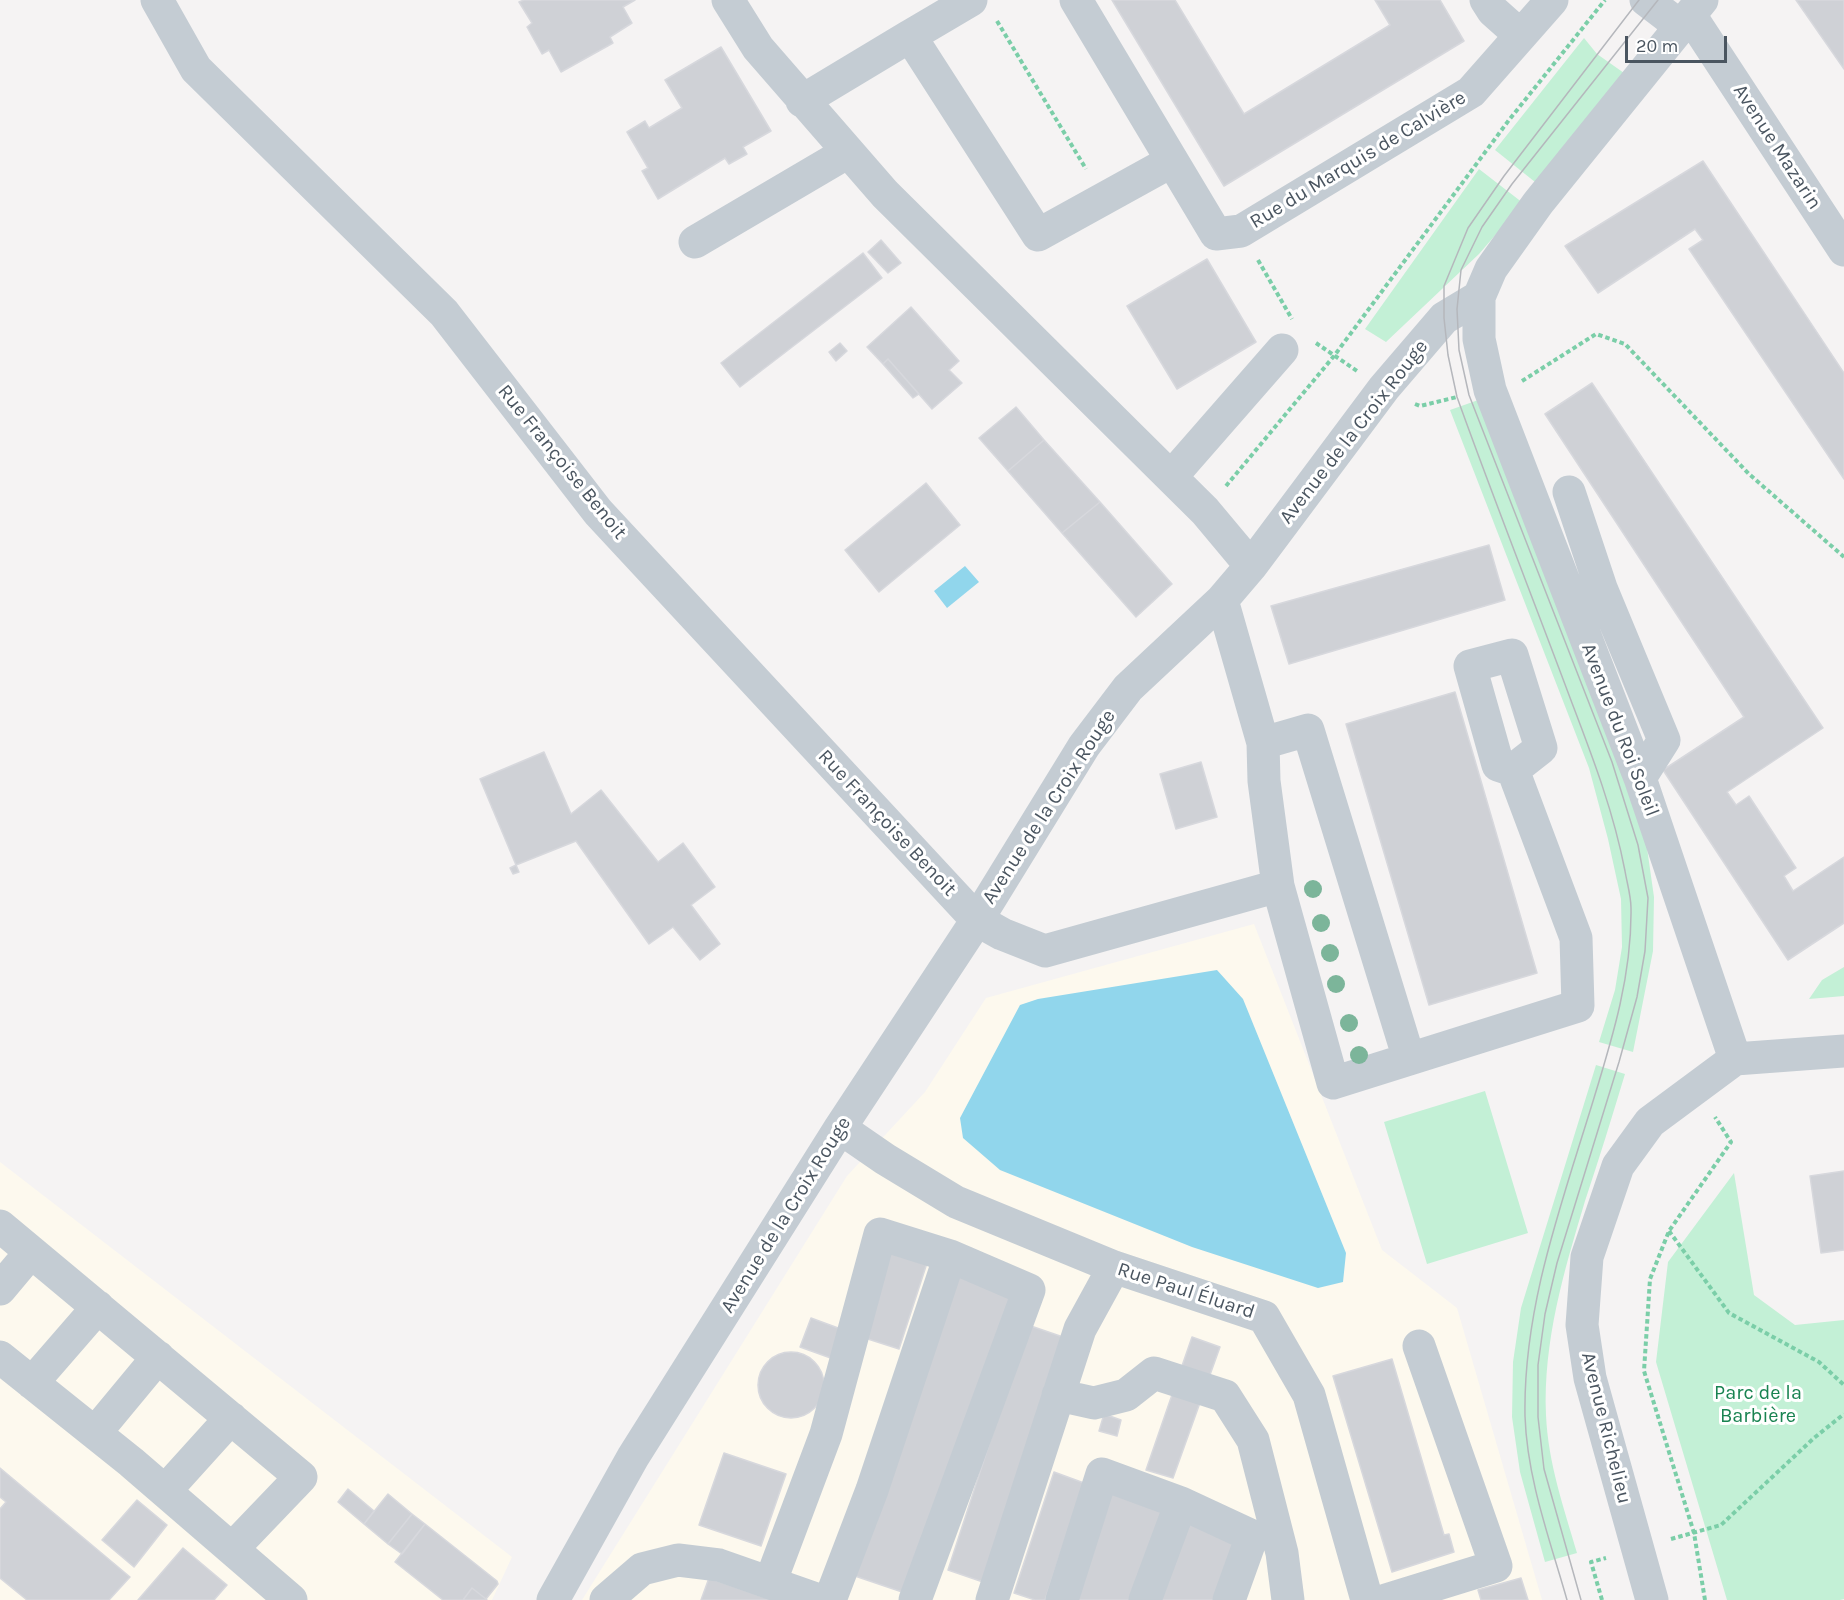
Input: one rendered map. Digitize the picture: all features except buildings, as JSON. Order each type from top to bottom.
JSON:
[{"type":"street","name":"Rue Françoise Benoit","points":[[157,0],[196,69],[444,313],[598,512],[977,920],[1002,934],[1045,951],[1278,886]]},
{"type":"street","points":[[728,0],[758,48],[885,194],[1205,511],[1251,566]]},
{"type":"street","points":[[802,101],[971,0]]},
{"type":"street","name":"Rue du Marquis de Calvière","points":[[1076,0],[1216,234],[1241,231],[1471,92],[1552,0]]},
{"type":"street","points":[[1486,0],[1493,11],[1520,35]]},
{"type":"street","name":"Avenue Mazarin","points":[[1646,0],[1691,13],[1844,250]]},
{"type":"street","points":[[1479,297],[1491,269],[1538,203],[1691,13]]},
{"type":"street","points":[[910,36],[1038,235],[1172,161]]},
{"type":"street","points":[[695,242],[848,152]]},
{"type":"street","name":"Avenue de la Croix Rouge","points":[[553,1600],[633,1456],[840,1128],[977,920],[1084,746],[1128,688],[1222,600],[1251,566],[1384,388],[1444,318],[1479,297]]},
{"type":"street","name":"Avenue du Roi Soleil","points":[[1479,297],[1479,339],[1490,390],[1640,778],[1735,1059]]},
{"type":"street","points":[[1171,477],[1295,343]]},
{"type":"street","points":[[1569,492],[1601,588],[1664,740],[1640,778]]},
{"type":"street","points":[[1222,600],[1263,743],[1264,781],[1278,886],[1333,1083],[1578,1006],[1576,938],[1513,770]]},
{"type":"street","points":[[1263,743],[1308,730],[1409,1059]]},
{"type":"street","points":[[1735,1059],[1844,1051]]},
{"type":"street","name":"Avenue Richelieu","points":[[1652,1600],[1590,1378],[1582,1325],[1587,1257],[1618,1166],[1650,1122],[1735,1059]]},
{"type":"street","name":"Rue Paul Éluard","points":[[840,1128],[885,1159],[956,1202],[1114,1267],[1264,1317],[1310,1395],[1367,1600]]},
{"type":"street","points":[[0,1226],[301,1477],[232,1549]]},
{"type":"street","points":[[770,1583],[826,1434],[880,1234],[950,1256],[1029,1290],[915,1600]]},
{"type":"street","points":[[0,1289],[31,1252]]},
{"type":"street","points":[[830,1600],[872,1490],[950,1256]]},
{"type":"street","points":[[992,1600],[1080,1329],[1114,1267]]},
{"type":"street","points":[[33,1383],[98,1307]]},
{"type":"street","points":[[1386,1600],[1496,1566],[1419,1346]]},
{"type":"street","points":[[0,1357],[165,1491],[291,1600]]},
{"type":"street","points":[[95,1433],[158,1357]]},
{"type":"street","points":[[1058,1395],[1094,1403],[1126,1395],[1154,1373],[1225,1396],[1253,1440],[1282,1553],[1288,1600]]},
{"type":"street","points":[[165,1491],[231,1418]]},
{"type":"street","points":[[1062,1600],[1102,1474],[1181,1503],[1252,1536],[1229,1600]]},
{"type":"street","points":[[1145,1600],[1181,1503]]},
{"type":"street","points":[[606,1600],[642,1569],[678,1560],[719,1565],[819,1600]]},
{"type":"path","points":[[1226,486],[1334,356],[1509,120],[1605,0]]},
{"type":"path","points":[[997,20],[1103,198]]},
{"type":"path","points":[[1241,231],[1293,320]]},
{"type":"path","points":[[1295,343],[1334,356],[1384,388],[1420,406],[1516,386],[1596,334],[1624,344],[1749,474],[1844,557]]},
{"type":"path","points":[[1697,1088],[1731,1142],[1669,1231],[1650,1279],[1644,1371],[1694,1533],[1705,1600]]},
{"type":"path","points":[[1669,1231],[1730,1313],[1819,1362],[1844,1385]]},
{"type":"path","points":[[1637,1549],[1721,1525],[1814,1438],[1844,1414]]},
{"type":"shaded area","points":[[1254,924],[1382,1250],[1457,1308],[1542,1600],[582,1600],[847,1176],[925,1092],[986,998]]},
{"type":"shaded area","points":[[0,1162],[512,1557],[492,1600],[0,1600]]},
{"type":"green space","points":[[1584,38],[1597,54],[1624,73],[1535,182],[1495,150]]},
{"type":"green space","points":[[1479,169],[1523,203],[1479,254],[1386,342],[1365,329]]},
{"type":"green space","points":[[1484,398],[1646,841],[1654,897],[1653,951],[1633,1052],[1599,1042],[1615,990],[1622,947],[1621,899],[1589,768],[1450,410]]},
{"type":"green space","points":[[1844,967],[1844,996],[1809,999],[1822,980]]},
{"type":"green space","points":[[1596,1065],[1625,1074],[1585,1201],[1556,1306],[1546,1387],[1547,1433],[1550,1450],[1557,1485],[1577,1553],[1545,1562],[1520,1472],[1512,1417],[1513,1362],[1521,1308]]},
{"type":"green space","points":[[1485,1091],[1528,1233],[1427,1264],[1384,1122]]},
{"type":"green space","name":"Parc de la Barbière","points":[[1734,1173],[1754,1295],[1795,1325],[1844,1320],[1844,1599],[1727,1600],[1656,1362],[1668,1262]]},
{"type":"water","points":[[965,566],[979,582],[947,608],[934,591]]},
{"type":"water","points":[[1217,970],[1243,999],[1346,1253],[1343,1282],[1318,1288],[1192,1247],[1000,1170],[963,1138],[960,1118],[1020,1005],[1038,999]]},
{"type":"tram line","points":[[1567,1600],[1540,1509],[1530,1463],[1525,1416],[1526,1375],[1530,1335],[1547,1255],[1620,1004],[1628,957],[1631,903],[1615,828],[1595,765],[1457,397],[1448,355],[1444,318],[1444,286],[1468,228],[1504,176],[1639,0]]},
{"type":"tram line","points":[[1581,1600],[1544,1469],[1538,1417],[1538,1365],[1545,1314],[1557,1263],[1637,997],[1645,951],[1648,898],[1638,845],[1612,762],[1469,395],[1459,350],[1457,309],[1461,270],[1482,227],[1512,184],[1658,0]]}]
